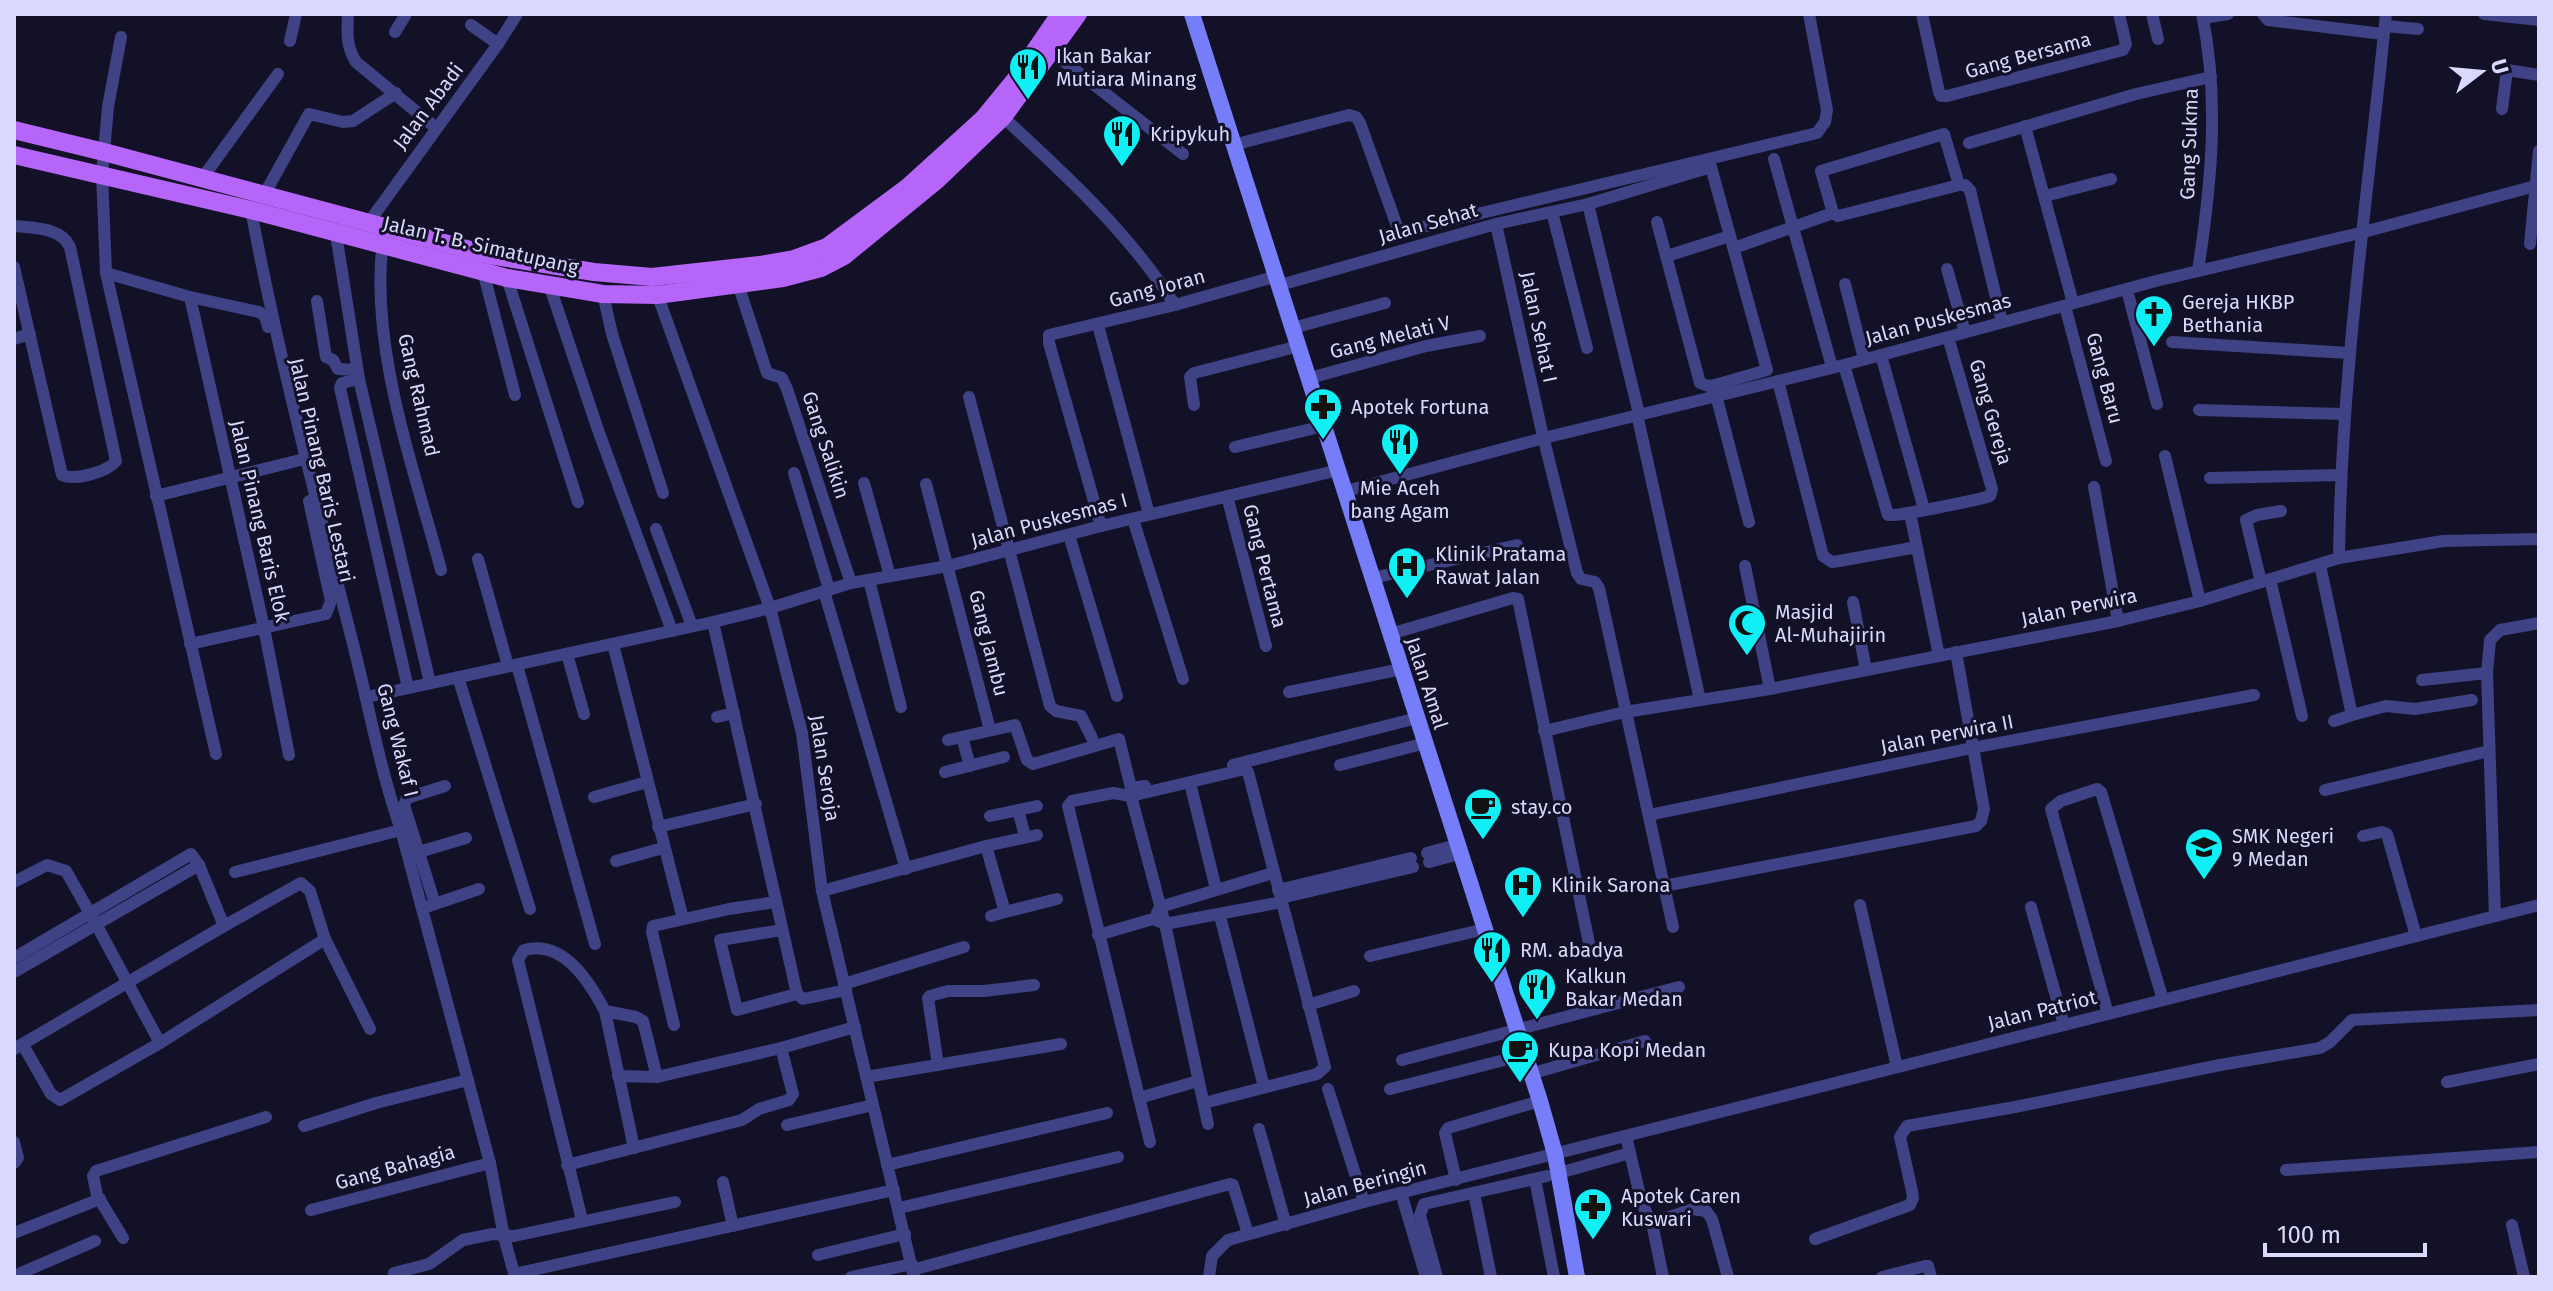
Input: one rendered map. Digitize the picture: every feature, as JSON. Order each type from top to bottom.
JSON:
[{"type":"main road","name":"Jalan T. B. Simatupang","points":[[14,155],[251,210],[336,234],[379,231],[655,286],[738,284],[783,278],[821,268],[844,256],[913,191],[983,119],[1015,80],[1060,14]]},
{"type":"main road","name":"Jalan T. B. Simatupang","points":[[14,130],[264,195],[379,231],[507,278],[603,294],[760,265],[827,247],[913,191],[1003,117],[1078,14]]},
{"type":"street","points":[[290,41],[296,14]]},
{"type":"street","points":[[348,14],[350,52],[362,69],[396,93],[436,128]]},
{"type":"street","points":[[395,32],[406,14]]},
{"type":"street","name":"Jalan Abadi","points":[[379,231],[436,128],[517,14]]},
{"type":"street","name":"Jalan Amal","points":[[1192,14],[1540,1101],[1555,1154],[1547,1176],[1577,1277]]},
{"type":"street","points":[[1233,145],[1349,115],[1356,117],[1398,229],[1410,230],[1817,133],[1825,122],[1827,110],[1809,14]]},
{"type":"street","name":"Gang Bersama","points":[[1922,14],[1939,92],[1941,96],[1947,96],[2123,50],[2126,44],[2119,14]]},
{"type":"street","points":[[2152,14],[2158,39]]},
{"type":"street","points":[[2203,16],[2228,14]]},
{"type":"street","points":[[2263,14],[2268,20],[2301,19],[2418,29]]},
{"type":"street","points":[[2484,14],[2539,20]]},
{"type":"street","name":"Gang Sukma","points":[[2198,271],[2210,189],[2212,140],[2211,77],[2203,16]]},
{"type":"street","points":[[471,25],[498,44]]},
{"type":"street","points":[[2339,558],[2340,475],[2348,353],[2384,25]]},
{"type":"street","points":[[121,37],[108,107],[102,174],[106,273],[216,754]]},
{"type":"street","points":[[1052,52],[1183,154]]},
{"type":"street","points":[[2502,109],[2507,70],[2539,75]]},
{"type":"street","points":[[201,180],[278,74]]},
{"type":"street","points":[[1969,143],[2136,94],[2211,77]]},
{"type":"street","points":[[264,195],[309,114],[343,122],[353,121],[396,93]]},
{"type":"street","points":[[1003,117],[1059,168],[1125,237],[1175,305]]},
{"type":"street","points":[[2025,126],[2045,196],[2069,304]]},
{"type":"street","points":[[1833,213],[1822,178],[1823,169],[1941,134],[1947,137],[1959,185]]},
{"type":"street","points":[[2530,244],[2539,151]]},
{"type":"street","points":[[1774,159],[1838,366],[1887,513],[1893,517],[1924,509],[1881,355]]},
{"type":"street","name":"Jalan Sehat","points":[[1278,281],[1496,224],[1588,204],[1711,167],[1732,242]]},
{"type":"street","points":[[2045,196],[2111,179]]},
{"type":"street","points":[[1667,256],[1794,228],[1833,213],[1841,216],[1965,185],[1970,190],[2002,322]]},
{"type":"street","name":"Jalan Puskesmas","points":[[1346,491],[1772,378],[1838,366],[2537,185]]},
{"type":"street","points":[[1588,204],[1638,414],[1700,700]]},
{"type":"street","name":"Gang Wakaf I","points":[[251,210],[271,315],[390,797],[429,906],[515,1275]]},
{"type":"street","points":[[1552,212],[1587,348]]},
{"type":"street","points":[[1657,222],[1700,383],[1708,386],[1772,378]]},
{"type":"street","name":"Jalan Sehat I","points":[[1496,224],[1577,573],[1581,579],[1595,582],[1599,588],[1673,927]]},
{"type":"street","points":[[14,226],[48,230],[66,239],[70,247],[115,465],[72,478],[62,475],[14,267]]},
{"type":"street","name":"Gang Rahmad","points":[[379,231],[380,307],[391,381],[441,570]]},
{"type":"street","points":[[336,234],[358,374],[430,683]]},
{"type":"street","points":[[1732,242],[1823,556],[1832,562],[1917,547]]},
{"type":"street","points":[[1947,269],[1965,332]]},
{"type":"street","points":[[483,271],[515,395]]},
{"type":"street","points":[[106,273],[190,297]]},
{"type":"street","points":[[507,278],[578,502]]},
{"type":"street","name":"Gang Joran","points":[[1101,526],[1048,337],[1053,333],[1278,281]]},
{"type":"street","name":"Gang Salikin","points":[[738,284],[767,373],[782,378],[787,389],[851,583]]},
{"type":"street","points":[[1845,284],[1864,359]]},
{"type":"street","name":"Jalan Seroja","points":[[655,286],[770,608],[802,733],[822,891],[913,1270]]},
{"type":"street","points":[[550,287],[598,430],[672,631]]},
{"type":"street","points":[[2127,290],[2157,404]]},
{"type":"street","points":[[603,294],[612,334],[663,493]]},
{"type":"street","name":"Jalan Pinang Baris Lestari","points":[[190,297],[259,312],[266,319],[300,460],[331,606],[321,616],[264,628]]},
{"type":"street","name":"Jalan Pinang Baris Elok","points":[[190,297],[289,755]]},
{"type":"street","points":[[317,301],[326,357],[333,360],[338,369],[358,374]]},
{"type":"street","points":[[1293,328],[1385,303]]},
{"type":"street","name":"Gang Baru","points":[[2069,304],[2106,461]]},
{"type":"street","points":[[1098,325],[1149,514]]},
{"type":"street","points":[[14,339],[30,334]]},
{"type":"street","name":"Gang Melati V","points":[[1310,378],[1426,346],[1480,336]]},
{"type":"street","name":"Gang Gereja","points":[[1924,509],[1990,496],[1992,489],[1948,337]]},
{"type":"street","points":[[2172,342],[2348,353]]},
{"type":"street","points":[[1194,405],[1190,377],[1194,373],[1299,346]]},
{"type":"street","points":[[358,374],[342,383],[340,388],[408,688]]},
{"type":"street","points":[[1716,395],[1749,522]]},
{"type":"street","points":[[969,397],[1050,706],[1056,711],[1081,716],[1092,738]]},
{"type":"street","points":[[2199,410],[2345,414]]},
{"type":"street","points":[[1235,447],[1324,426]]},
{"type":"street","points":[[2165,456],[2200,601]]},
{"type":"street","points":[[156,496],[300,460]]},
{"type":"street","name":"Jalan Puskesmas I","points":[[367,697],[713,622],[851,583],[948,566],[1149,514],[1339,470]]},
{"type":"street","points":[[794,473],[906,869]]},
{"type":"street","points":[[2210,478],[2340,475]]},
{"type":"street","points":[[864,483],[890,576]]},
{"type":"street","name":"Gang Jambu","points":[[926,484],[990,730]]},
{"type":"street","points":[[2094,487],[2118,621]]},
{"type":"street","name":"Gang Pertama","points":[[1227,496],[1266,646]]},
{"type":"street","points":[[2281,511],[2246,520],[2266,581],[2302,716]]},
{"type":"street","points":[[1910,513],[1939,656]]},
{"type":"street","points":[[1133,519],[1183,679]]},
{"type":"street","points":[[656,529],[692,626]]},
{"type":"street","points":[[1069,535],[1117,696]]},
{"type":"street","name":"Jalan Perwira","points":[[1544,731],[1625,712],[1770,689],[2118,621],[2200,601],[2339,558],[2443,541],[2539,539]]},
{"type":"street","points":[[1373,578],[1517,545]]},
{"type":"street","points":[[478,559],[595,944]]},
{"type":"street","points":[[2320,565],[2352,715]]},
{"type":"street","points":[[1745,566],[1770,689]]},
{"type":"street","points":[[869,580],[901,707]]},
{"type":"street","points":[[1390,634],[1517,598],[1590,948]]},
{"type":"street","points":[[1853,602],[1866,670]]},
{"type":"street","points":[[713,622],[799,999],[964,947]]},
{"type":"street","points":[[2495,916],[2487,673],[2490,640],[2500,630],[2539,623]]},
{"type":"street","points":[[190,644],[264,628]]},
{"type":"street","points":[[613,644],[683,919]]},
{"type":"street","points":[[1664,886],[1976,826],[1984,809],[1956,652]]},
{"type":"street","points":[[567,654],[584,714]]},
{"type":"street","points":[[1289,692],[1402,669]]},
{"type":"street","points":[[2422,680],[2487,673]]},
{"type":"street","points":[[458,677],[530,909]]},
{"type":"street","name":"Jalan Perwira II","points":[[1649,815],[1972,748],[2254,695]]},
{"type":"street","points":[[2334,721],[2386,706],[2415,709],[2472,700]]},
{"type":"street","points":[[717,717],[734,713]]},
{"type":"street","points":[[948,740],[1015,725],[1027,760],[1033,764],[1119,739],[1132,789],[1417,718]]},
{"type":"street","points":[[962,737],[970,766]]},
{"type":"street","points":[[1340,765],[1426,743]]},
{"type":"street","points":[[2325,790],[2489,751]]},
{"type":"street","points":[[945,772],[1004,757]]},
{"type":"street","points":[[1150,1142],[1068,806],[1072,801],[1113,793],[1131,796],[1247,769],[1325,1067],[1323,1071],[1204,1103]]},
{"type":"street","points":[[594,797],[647,782]]},
{"type":"street","points":[[1190,783],[1216,889]]},
{"type":"street","points":[[445,786],[404,801],[419,852],[429,906],[479,889]]},
{"type":"street","points":[[2108,1014],[2051,809],[2061,801],[2097,789],[2101,792],[2163,1000]]},
{"type":"street","points":[[1131,796],[1160,907],[1159,922],[1208,1124]]},
{"type":"street","points":[[658,827],[756,804]]},
{"type":"street","points":[[990,816],[1037,806]]},
{"type":"street","points":[[822,891],[1031,836],[1018,810]]},
{"type":"street","points":[[235,872],[401,830]]},
{"type":"street","points":[[2363,836],[2382,832],[2387,834],[2416,936]]},
{"type":"street","points":[[419,852],[466,838]]},
{"type":"street","points":[[986,846],[1005,912]]},
{"type":"street","points":[[616,861],[663,848]]},
{"type":"street","points":[[1428,858],[1458,850]]},
{"type":"street","points":[[14,958],[187,855],[193,855],[199,865],[224,926]]},
{"type":"street","points":[[1098,935],[1159,922],[1220,916],[1412,862]]},
{"type":"street","points":[[14,882],[47,865],[66,871],[160,1043]]},
{"type":"street","points":[[14,972],[199,865]]},
{"type":"street","points":[[1160,907],[1273,873]]},
{"type":"street","points":[[325,939],[160,1043],[60,1100],[51,1094],[18,1047],[301,883],[310,891],[325,939],[370,1029]]},
{"type":"street","points":[[991,916],[1057,899]]},
{"type":"street","points":[[674,1025],[652,930],[656,925],[776,902]]},
{"type":"street","points":[[1860,905],[1897,1067]]},
{"type":"street","name":"Jalan Patriot","points":[[1555,1154],[2539,905]]},
{"type":"street","points":[[2031,907],[2064,1025]]},
{"type":"street","points":[[1220,916],[1264,1087]]},
{"type":"street","points":[[1370,956],[1485,929]]},
{"type":"street","points":[[782,930],[720,940],[722,954],[738,1010],[797,994]]},
{"type":"street","points":[[582,1220],[518,960],[521,952],[534,948],[563,956],[591,985],[605,1011],[634,1148]]},
{"type":"street","points":[[938,1065],[930,996],[948,991],[1034,985]]},
{"type":"street","points":[[1402,1060],[1679,987]]},
{"type":"street","points":[[1308,1005],[1354,991]]},
{"type":"street","points":[[1815,1239],[1910,1205],[1912,1191],[1900,1137],[1907,1126],[2320,1048],[2352,1020],[2539,1010]]},
{"type":"street","points":[[605,1011],[643,1021],[657,1077]]},
{"type":"street","points":[[618,1076],[657,1077],[855,1027]]},
{"type":"street","points":[[1530,1074],[1645,1041]]},
{"type":"street","points":[[866,1077],[1061,1044]]},
{"type":"street","points":[[567,1165],[742,1120],[759,1109],[789,1100],[793,1094],[781,1048]]},
{"type":"street","points":[[1390,1089],[1524,1055]]},
{"type":"street","points":[[2447,1082],[2539,1064]]},
{"type":"street","points":[[304,1126],[376,1103],[468,1080]]},
{"type":"street","points":[[1139,1098],[1198,1081]]},
{"type":"street","points":[[1328,1089],[1364,1202]]},
{"type":"street","points":[[1456,1180],[1445,1133],[1448,1128],[1540,1101]]},
{"type":"street","points":[[787,1125],[873,1105]]},
{"type":"street","points":[[887,1165],[1107,1113]]},
{"type":"street","points":[[123,1238],[100,1199],[93,1176],[96,1171],[266,1117]]},
{"type":"street","points":[[1259,1129],[1286,1225]]},
{"type":"street","points":[[1626,1136],[1644,1211],[1652,1223],[1663,1277]]},
{"type":"street","points":[[14,1142],[18,1158],[14,1163]]},
{"type":"street","points":[[2286,1170],[2539,1152]]},
{"type":"street","points":[[1437,1277],[1421,1210],[1424,1204],[1630,1153]]},
{"type":"street","name":"Jalan Beringin","points":[[1209,1277],[1210,1263],[1216,1249],[1228,1240],[1555,1154]]},
{"type":"street","points":[[899,1208],[1118,1157]]},
{"type":"street","name":"Gang Bahagia","points":[[311,1210],[490,1163]]},
{"type":"street","points":[[1547,1176],[1554,1277]]},
{"type":"street","points":[[723,1182],[733,1226]]},
{"type":"street","points":[[851,1277],[913,1270],[1230,1184],[1233,1185],[1248,1234]]},
{"type":"street","points":[[515,1275],[894,1190]]},
{"type":"street","points":[[1401,1193],[1426,1277]]},
{"type":"street","points":[[1474,1193],[1491,1277]]},
{"type":"street","points":[[14,1233],[100,1199]]},
{"type":"street","points":[[394,1273],[429,1264],[463,1240],[493,1234],[504,1237],[675,1202]]},
{"type":"street","points":[[1652,1223],[1693,1209],[1706,1211],[1712,1219],[1728,1277]]},
{"type":"street","points":[[2512,1225],[2524,1277]]},
{"type":"street","points":[[818,1255],[905,1234]]},
{"type":"street","points":[[14,1276],[95,1241]]},
{"type":"street","points":[[1882,1277],[1928,1266],[1931,1277]]},
{"type":"place","name":"Ikan Bakar Mutiara Minang","points":[[1028,101]]},
{"type":"place","name":"Kripykuh","points":[[1122,168]]},
{"type":"place","name":"Gereja HKBP Bethania","points":[[2154,348]]},
{"type":"place","name":"Apotek Fortuna","points":[[1323,441]]},
{"type":"place","name":"Mie Aceh bang Agam","points":[[1400,476]]},
{"type":"place","name":"Klinik Pratama Rawat Jalan","points":[[1407,600]]},
{"type":"place","name":"Masjid Al-Muhajirin","points":[[1747,657]]},
{"type":"place","name":"stay.co","points":[[1483,841]]},
{"type":"place","name":"SMK Negeri 9 Medan","points":[[2204,881]]},
{"type":"place","name":"Klinik Sarona","points":[[1523,919]]},
{"type":"place","name":"RM. abadya","points":[[1492,984]]},
{"type":"place","name":"Kalkun Bakar Medan","points":[[1537,1021]]},
{"type":"place","name":"Kupa Kopi Medan","points":[[1520,1084]]},
{"type":"place","name":"Apotek Caren Kuswari","points":[[1593,1241]]}]
